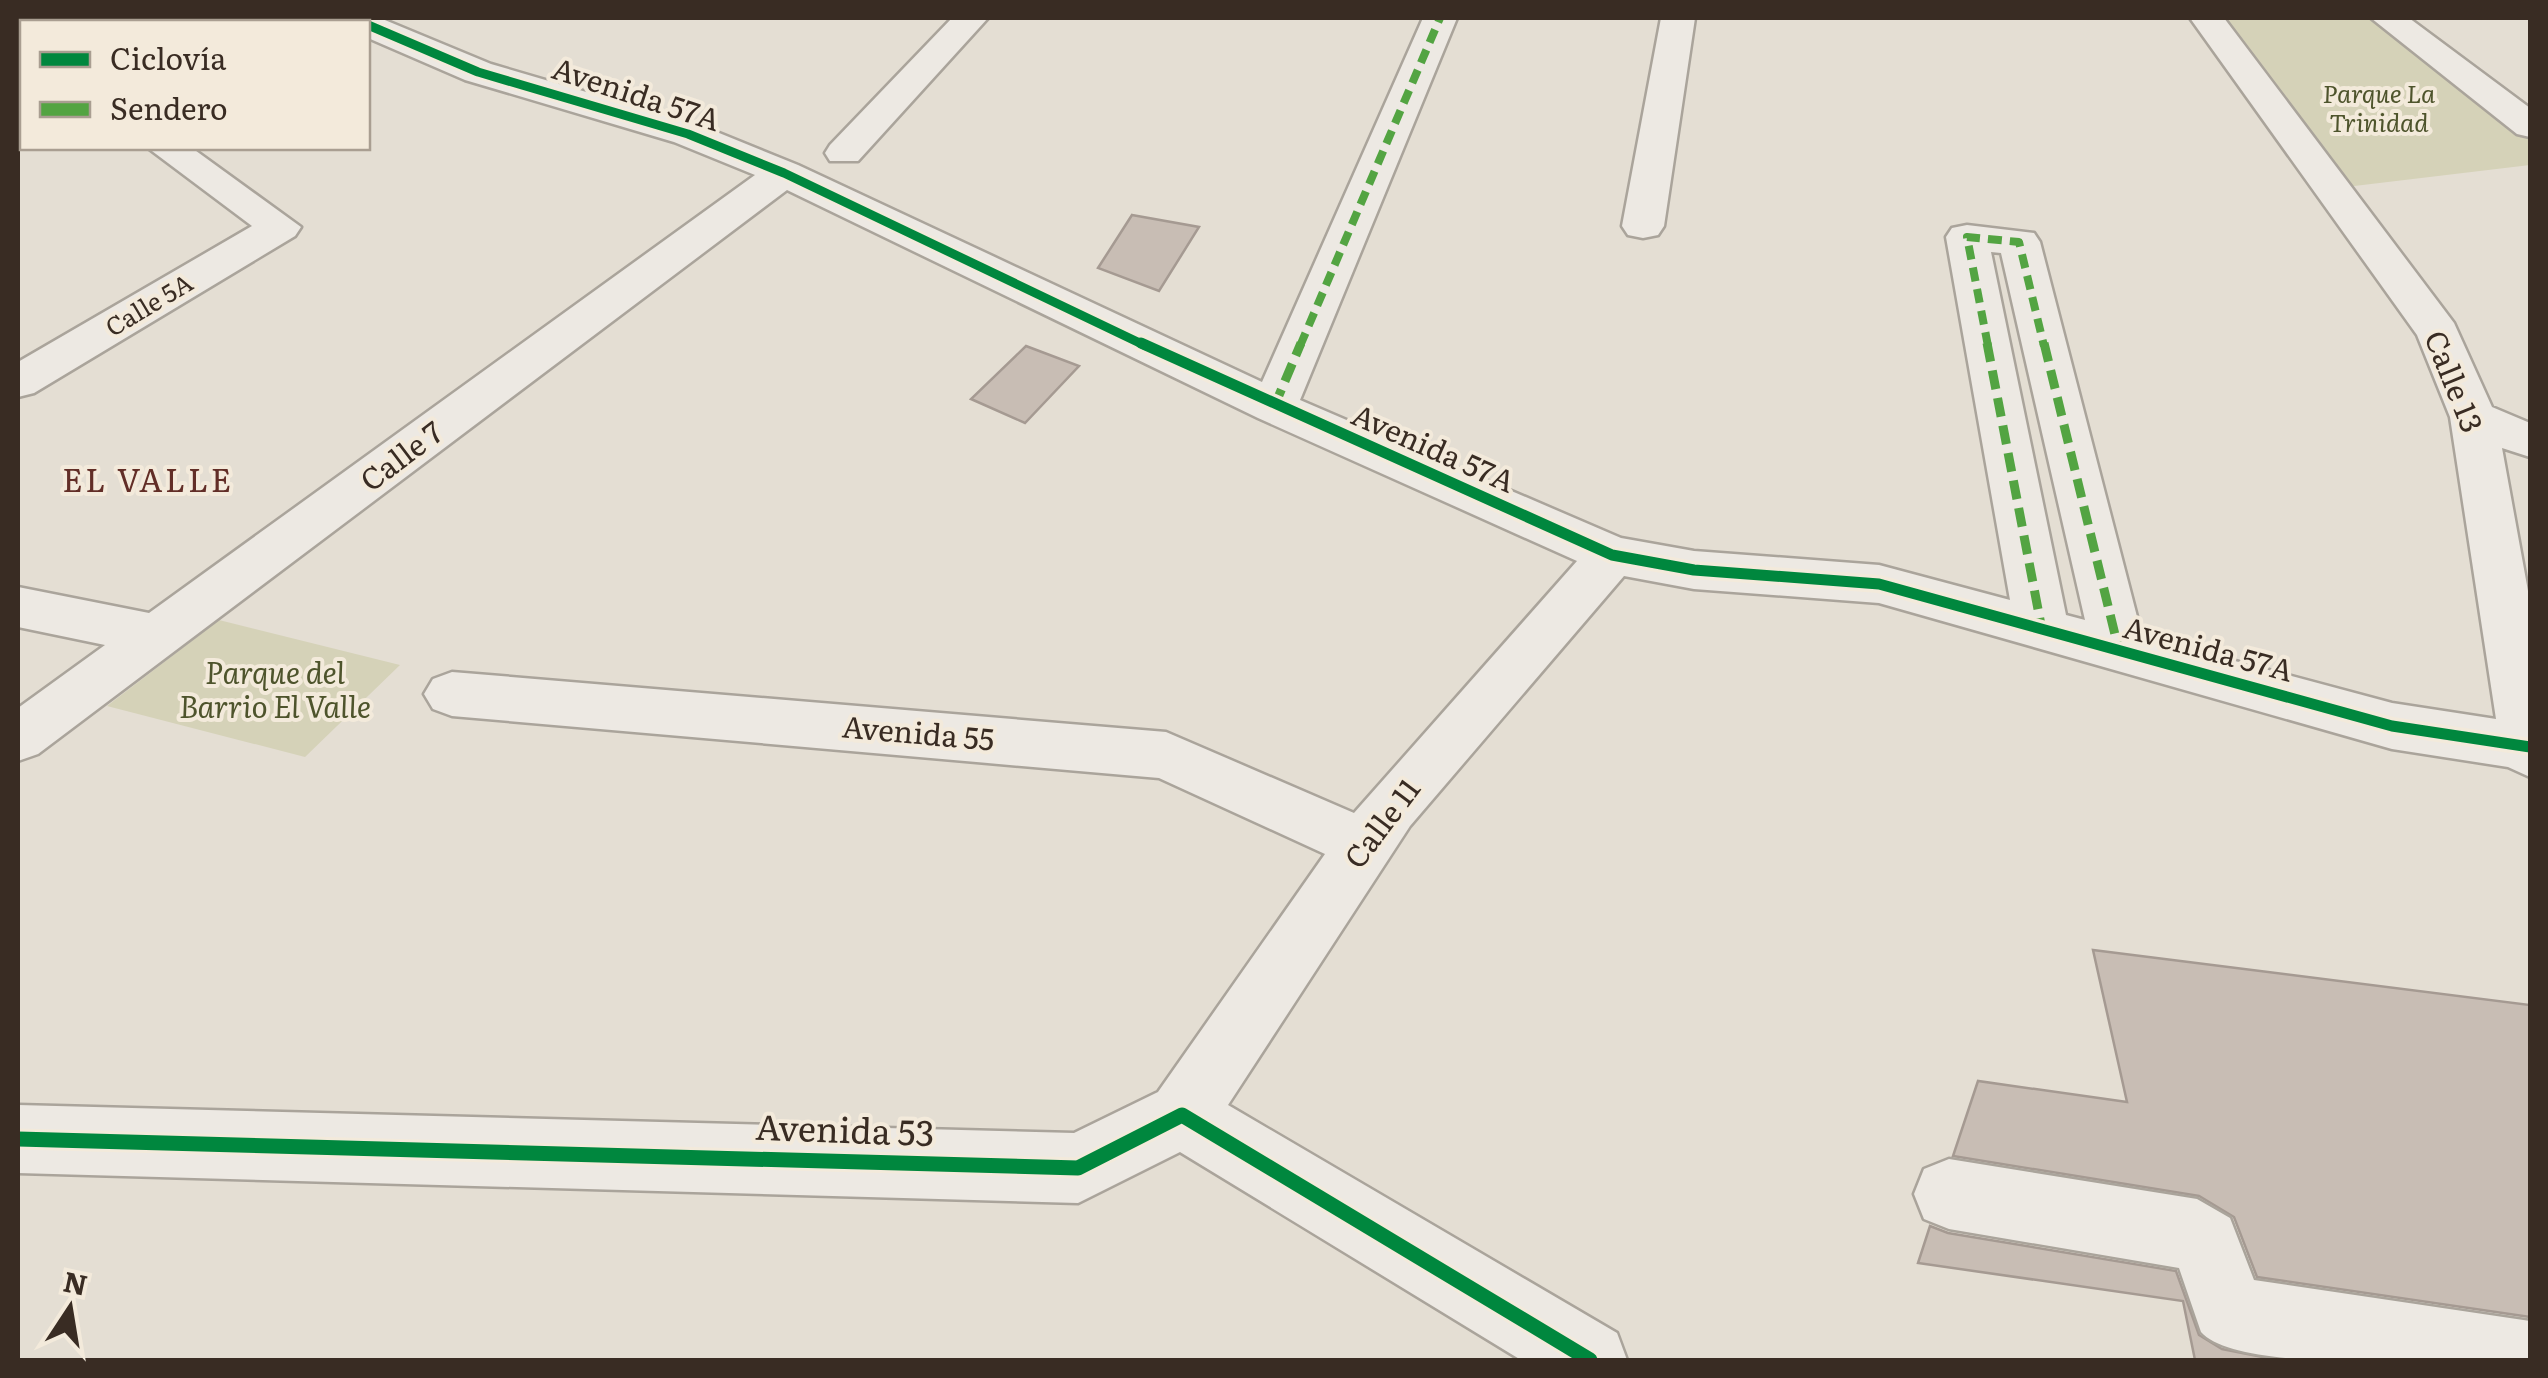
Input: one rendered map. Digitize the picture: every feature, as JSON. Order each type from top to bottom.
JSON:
[{"type":"street","points":[[844,153],[971,18]]},
{"type":"street","points":[[1274,407],[1440,18]]},
{"type":"street","points":[[1643,226],[1678,18]]},
{"type":"street","name":"Calle 13","points":[[2198,18],[2438,333],[2473,417],[2529,749]]},
{"type":"street","points":[[2388,18],[2530,126]]},
{"type":"street","name":"Avenida 57A","points":[[370,26],[478,72],[688,134],[784,172],[1274,407],[1612,555],[1694,570],[1879,584],[2392,726],[2529,749]]},
{"type":"street","name":"Calle 5A","points":[[18,382],[280,228],[170,150]]},
{"type":"street","name":"Calle 7","points":[[18,738],[784,172]]},
{"type":"street","points":[[2042,630],[1967,237],[2018,242],[2119,651]]},
{"type":"street","points":[[2473,417],[2530,441]]},
{"type":"street","name":"Calle 11","points":[[1182,1115],[1389,808],[1612,555]]},
{"type":"street","points":[[18,607],[161,636]]},
{"type":"street","name":"Avenida 55","points":[[452,694],[1166,755],[1365,845]]},
{"type":"street","points":[[1182,1115],[1590,1360]]},
{"type":"street","name":"Avenida 53","points":[[18,1139],[1078,1168],[1182,1115]]},
{"type":"street","points":[[1949,1194],[2197,1235],[2212,1250],[2227,1307],[2234,1314],[2530,1359]]},
{"type":"green space","name":"Parque La Trinidad","points":[[2220,18],[2379,18],[2530,126],[2530,165],[2346,187]]},
{"type":"green space","name":"Parque del Barrio El Valle","points":[[219,620],[400,665],[305,757],[107,706]]},
{"type":"building","points":[[1132,215],[1199,227],[1159,291],[1098,268]]},
{"type":"building","points":[[1026,346],[1079,366],[1025,423],[971,399]]},
{"type":"building","points":[[2093,950],[2530,1005],[2530,1317],[2257,1277],[2234,1217],[2199,1196],[1953,1156],[1978,1081],[2127,1102]]},
{"type":"building","points":[[1930,1226],[1948,1233],[2176,1271],[2199,1335],[2222,1349],[2278,1360],[2195,1360],[2183,1301],[1918,1263]]},
{"type":"marked path","points":[[1274,407],[1440,18]]},
{"type":"marked path","points":[[2042,630],[1967,237],[2019,242],[2119,651]]},
{"type":"cycle path","points":[[370,26],[478,72],[688,134],[784,173],[1274,407],[1612,555],[1694,570],[1879,584],[2392,726],[2530,747]]},
{"type":"cycle path","points":[[18,1139],[1078,1168],[1182,1115],[1590,1360]]},
{"type":"district","name":"EL VALLE","points":[[148,481]]}]
